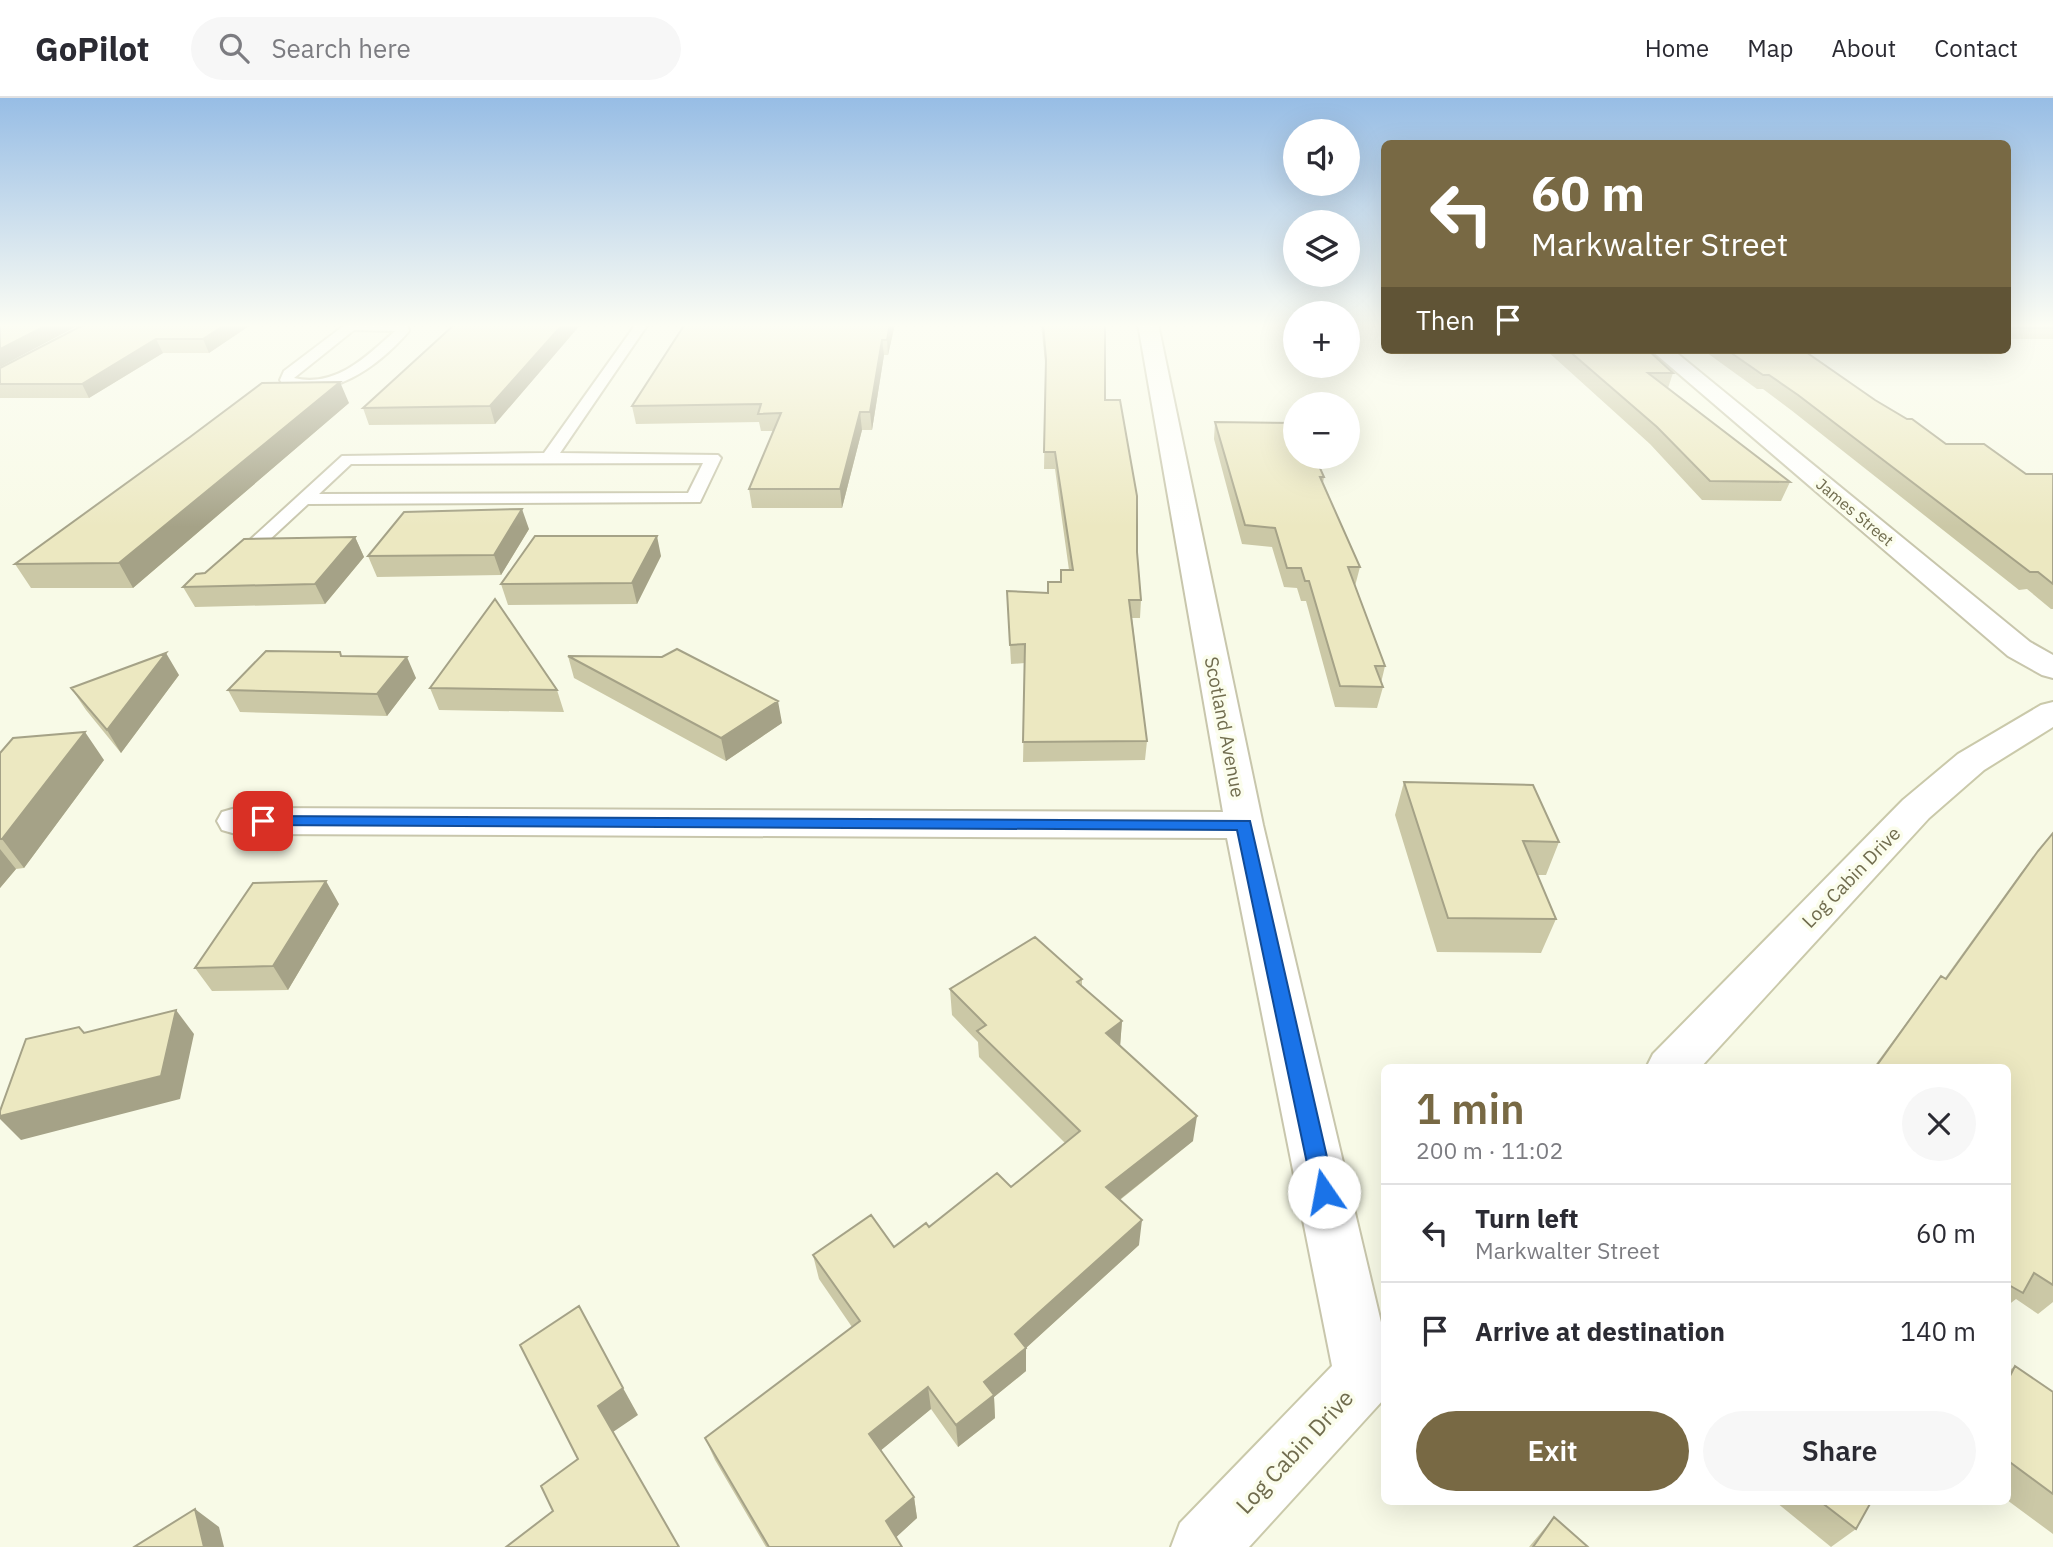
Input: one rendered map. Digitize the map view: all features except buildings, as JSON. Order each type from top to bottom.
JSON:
[{"type":"street","name":"Scotland Avenue","points":[[1161,392],[1244,825],[1374,1365]]},
{"type":"street","name":"James Street","points":[[1711,392],[2019,649],[2053,668]]},
{"type":"street","name":"Log Cabin Drive","points":[[1674,1064],[1916,809],[1971,762],[2053,712]]},
{"type":"street","points":[[236,821],[1244,825]]},
{"type":"street","name":"Log Cabin Drive","points":[[1204,1547],[1374,1365]]},
{"type":"lane","points":[[549,458],[595,392]]},
{"type":"lane","points":[[227,570],[347,459],[713,458],[694,498],[304,499]]},
{"type":"route","points":[[263,821],[1244,825],[1324,1192]]}]
